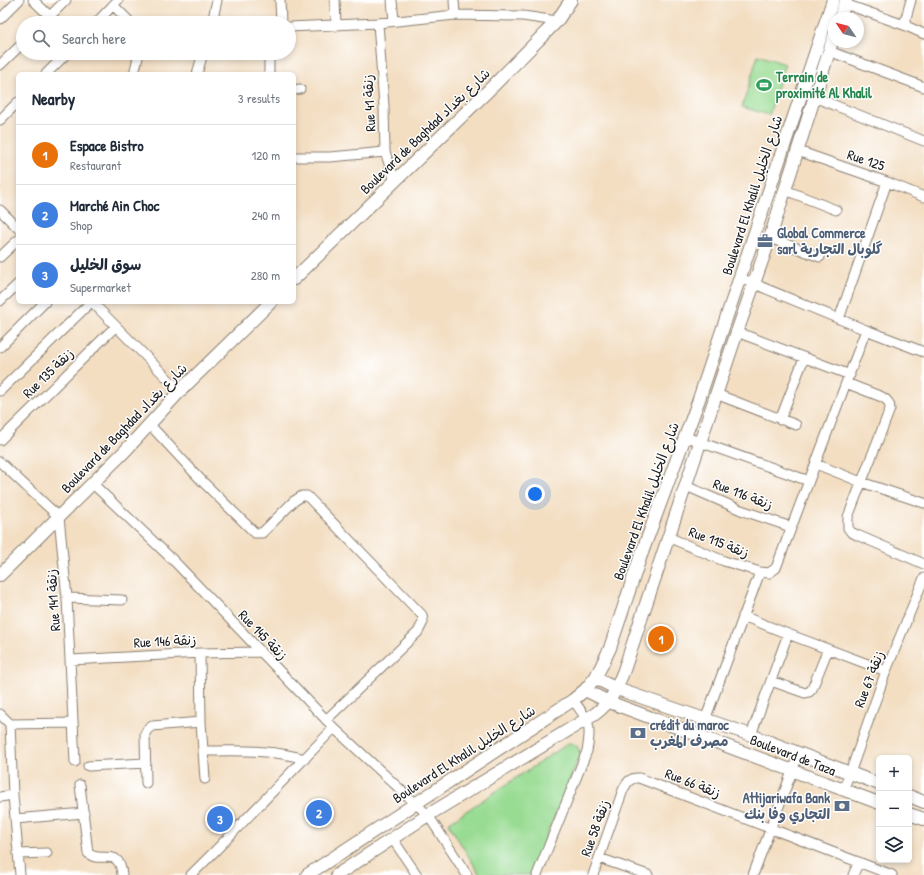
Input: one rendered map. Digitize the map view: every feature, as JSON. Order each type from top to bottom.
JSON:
[{"type":"street","points":[[0,19],[19,0]]},
{"type":"street","points":[[33,0],[50,16]]},
{"type":"street","points":[[56,16],[66,0]]},
{"type":"street","points":[[214,16],[217,0]]},
{"type":"street","points":[[280,0],[281,16]]},
{"type":"street","points":[[335,0],[336,26]]},
{"type":"street","points":[[392,0],[394,21]]},
{"type":"street","points":[[454,0],[455,15]]},
{"type":"street","name":"Boulevard de Baghdad شارع بغداد","points":[[296,277],[493,86],[557,21],[572,0]]},
{"type":"street","name":"Boulevard El Khalil شارع الخليل","points":[[307,875],[573,700],[585,690],[595,678],[610,648],[640,558],[686,437],[833,0]]},
{"type":"street","points":[[904,25],[911,0]]},
{"type":"street","points":[[842,12],[846,2],[924,34]]},
{"type":"street","points":[[103,16],[116,3],[126,16]]},
{"type":"street","points":[[296,27],[378,23],[455,15],[523,16],[557,21]]},
{"type":"street","name":"Rue 41 زنقة","points":[[378,23],[384,106],[385,152],[395,181]]},
{"type":"street","name":"Boulevard El Khalil شارع الخليل","points":[[337,875],[428,814],[587,719],[609,702],[616,689],[770,238],[830,48]]},
{"type":"street","points":[[0,65],[16,50]]},
{"type":"street","points":[[829,51],[924,87]]},
{"type":"street","points":[[48,72],[60,60]]},
{"type":"street","points":[[134,72],[137,60]]},
{"type":"street","points":[[198,72],[201,60]]},
{"type":"street","points":[[269,60],[269,72]]},
{"type":"street","points":[[814,97],[924,141]]},
{"type":"street","points":[[0,120],[16,104]]},
{"type":"street","name":"Rue 125","points":[[798,151],[887,182],[924,197]]},
{"type":"street","points":[[296,157],[385,152]]},
{"type":"street","points":[[839,319],[887,182]]},
{"type":"street","points":[[784,190],[836,210]]},
{"type":"street","points":[[0,211],[16,226]]},
{"type":"street","points":[[770,238],[820,257]]},
{"type":"street","points":[[0,257],[16,242]]},
{"type":"street","points":[[740,278],[866,330],[924,352]]},
{"type":"street","points":[[0,301],[16,286]]},
{"type":"street","points":[[0,347],[43,304]]},
{"type":"street","points":[[0,391],[95,304]]},
{"type":"street","points":[[97,304],[116,326],[180,391]]},
{"type":"street","name":"Boulevard de Baghdad شارع بغداد","points":[[0,575],[150,425],[180,391],[269,304]]},
{"type":"street","name":"Rue 135 زنقة","points":[[0,440],[116,326]]},
{"type":"street","points":[[705,720],[760,572],[769,573],[776,568],[866,330]]},
{"type":"street","points":[[737,332],[804,358],[882,396],[887,400],[890,404],[888,416],[848,517],[848,528],[851,532],[857,535],[924,564]]},
{"type":"street","points":[[780,420],[804,358]]},
{"type":"street","points":[[716,394],[796,425]]},
{"type":"street","points":[[150,425],[202,481],[255,533],[262,533],[294,501],[302,496],[307,496],[422,615],[423,622],[418,632],[326,720]]},
{"type":"street","points":[[686,437],[809,481]]},
{"type":"street","points":[[0,462],[59,517]]},
{"type":"street","points":[[816,464],[862,482],[924,503]]},
{"type":"street","name":"Rue 145 زنقة","points":[[92,483],[175,562],[334,728],[428,814],[467,875]]},
{"type":"street","name":"Rue 116 زنقة","points":[[686,486],[741,510],[791,527]]},
{"type":"street","name":"Rue 141 زنقة","points":[[59,517],[67,598],[76,762]]},
{"type":"street","name":"Rue 115 زنقة","points":[[668,537],[724,561],[760,572]]},
{"type":"street","points":[[640,558],[658,564]]},
{"type":"street","name":"Rue 67 زنقة","points":[[843,790],[886,671],[920,599],[924,578]]},
{"type":"street","points":[[67,598],[122,600]]},
{"type":"street","points":[[743,616],[828,650],[886,671]]},
{"type":"street","points":[[751,735],[788,634]]},
{"type":"street","points":[[771,681],[805,693],[809,692],[812,689],[828,650]]},
{"type":"street","name":"Rue 146 زنقة","points":[[71,660],[200,653],[260,652]]},
{"type":"street","points":[[200,653],[201,722],[205,779]]},
{"type":"street","name":"Boulevard de Taza","points":[[595,678],[616,689],[751,735],[876,783]]},
{"type":"street","name":"Boulevard de Taza","points":[[585,690],[609,702],[876,802]]},
{"type":"street","points":[[537,875],[587,751],[590,738],[590,727],[587,719],[573,700]]},
{"type":"street","points":[[0,714],[10,724],[13,795],[20,875]]},
{"type":"street","points":[[10,724],[73,722]]},
{"type":"street","points":[[146,783],[145,734],[150,728],[152,726],[201,722]]},
{"type":"street","points":[[191,875],[334,728]]},
{"type":"street","points":[[203,751],[268,752],[305,758]]},
{"type":"street","points":[[753,875],[799,753]]},
{"type":"street","points":[[88,766],[146,763]]},
{"type":"street","name":"Rue 66 زنقة","points":[[623,790],[630,780],[639,778],[892,875]]},
{"type":"street","points":[[80,785],[87,850],[90,855],[97,857],[113,857],[118,860],[122,875]]},
{"type":"street","name":"Rue 58 زنقة","points":[[593,875],[623,790]]},
{"type":"street","points":[[0,796],[13,795]]},
{"type":"street","points":[[912,797],[924,802]]},
{"type":"street","points":[[16,819],[84,813]]},
{"type":"street","points":[[912,815],[924,819]]},
{"type":"street","points":[[392,838],[417,875]]},
{"type":"street","points":[[18,854],[47,853]]},
{"type":"street","points":[[599,858],[648,875]]},
{"type":"street","points":[[853,875],[859,862]]},
{"type":"green space","name":"Terrain de proximité Al Khalil","points":[[758,55],[785,64],[769,115],[742,107]]},
{"type":"green space","points":[[569,743],[577,746],[580,755],[530,875],[480,875],[448,823]]},
{"type":"place","name":"Terrain de proximité Al Khalil","points":[[764,85]]},
{"type":"place","name":"Global Commerce sarl گلوبال التجارية","points":[[765,241]]},
{"type":"place","name":"Espace Bistro","points":[[661,639]]},
{"type":"place","name":"crédit du maroc مصرف المغرب","points":[[638,733]]},
{"type":"place","name":"Attijariwafa Bank التجاري وفا بنك","points":[[842,806]]},
{"type":"place","name":"Marché Ain Choc","points":[[319,813]]},
{"type":"place","name":"سوق الخليل","points":[[220,819]]}]
